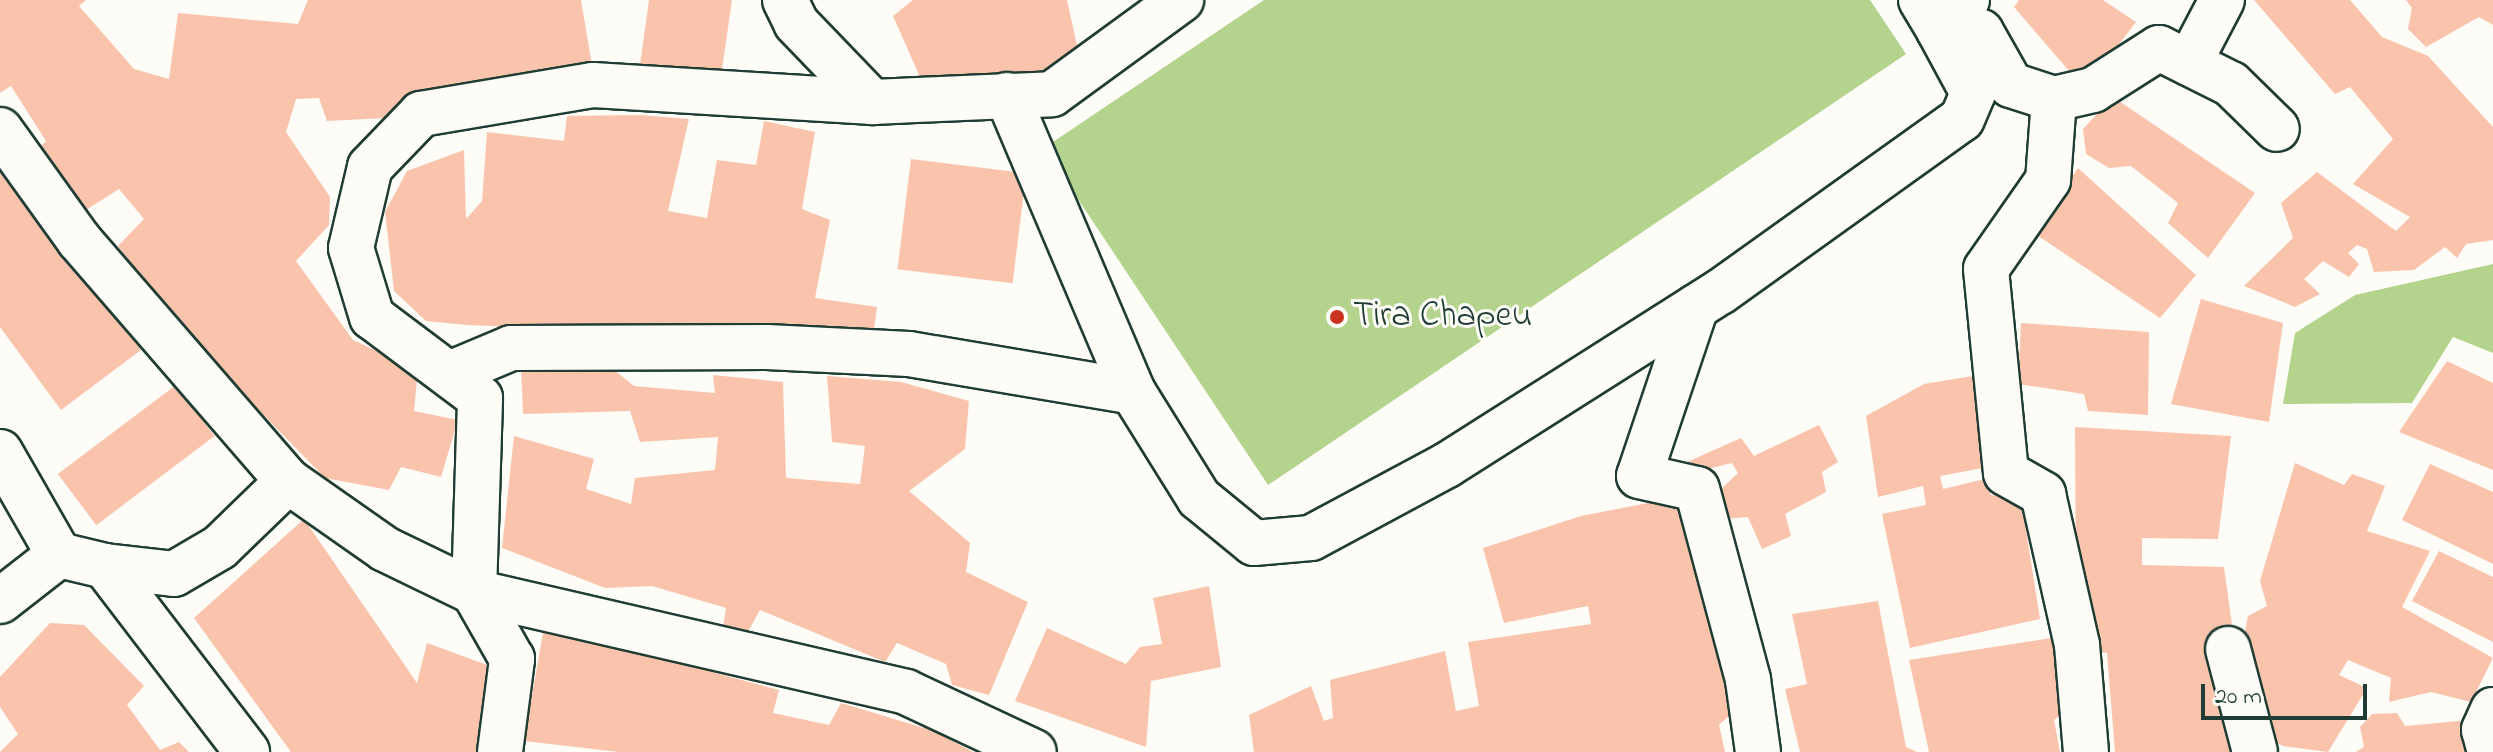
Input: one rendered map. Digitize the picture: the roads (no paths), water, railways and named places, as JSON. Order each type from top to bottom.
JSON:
[{"type":"street","points":[[785,0],[796,23],[872,102]]},
{"type":"street","points":[[500,752],[512,659],[474,592],[480,398],[454,372],[372,317],[351,248],[370,167],[421,114],[593,85],[872,102],[1052,94],[1181,0]]},
{"type":"street","points":[[2189,63],[2222,0]]},
{"type":"street","points":[[1007,95],[1133,392],[1199,498],[1254,543],[1311,538],[1447,465],[1696,307],[1962,119],[1973,93],[1942,10]]},
{"type":"street","points":[[1942,10],[1981,32],[2011,85],[2054,99],[2093,90],[2159,48],[2231,84],[2277,129]]},
{"type":"street","points":[[2054,99],[2048,180],[1986,269],[2006,473],[2043,494],[2077,645],[2086,752]]},
{"type":"street","points":[[0,130],[79,240],[288,481],[385,549],[474,592],[906,692],[1034,752]]},
{"type":"street","points":[[1696,307],[1639,476],[1697,489],[1748,680],[1758,752]]},
{"type":"street","points":[[454,372],[511,348],[767,347],[909,354],[1133,392]]},
{"type":"street","points":[[0,452],[59,555],[105,566],[174,574],[220,547],[288,481]]},
{"type":"street","points":[[0,601],[59,555]]},
{"type":"street","points":[[105,566],[247,752]]},
{"type":"street","points":[[2228,649],[2255,752]]},
{"type":"street","points":[[2490,752],[2484,730],[2493,710]]},
{"type":"place","name":"Tira Chapeu","points":[[1337,317]]}]
